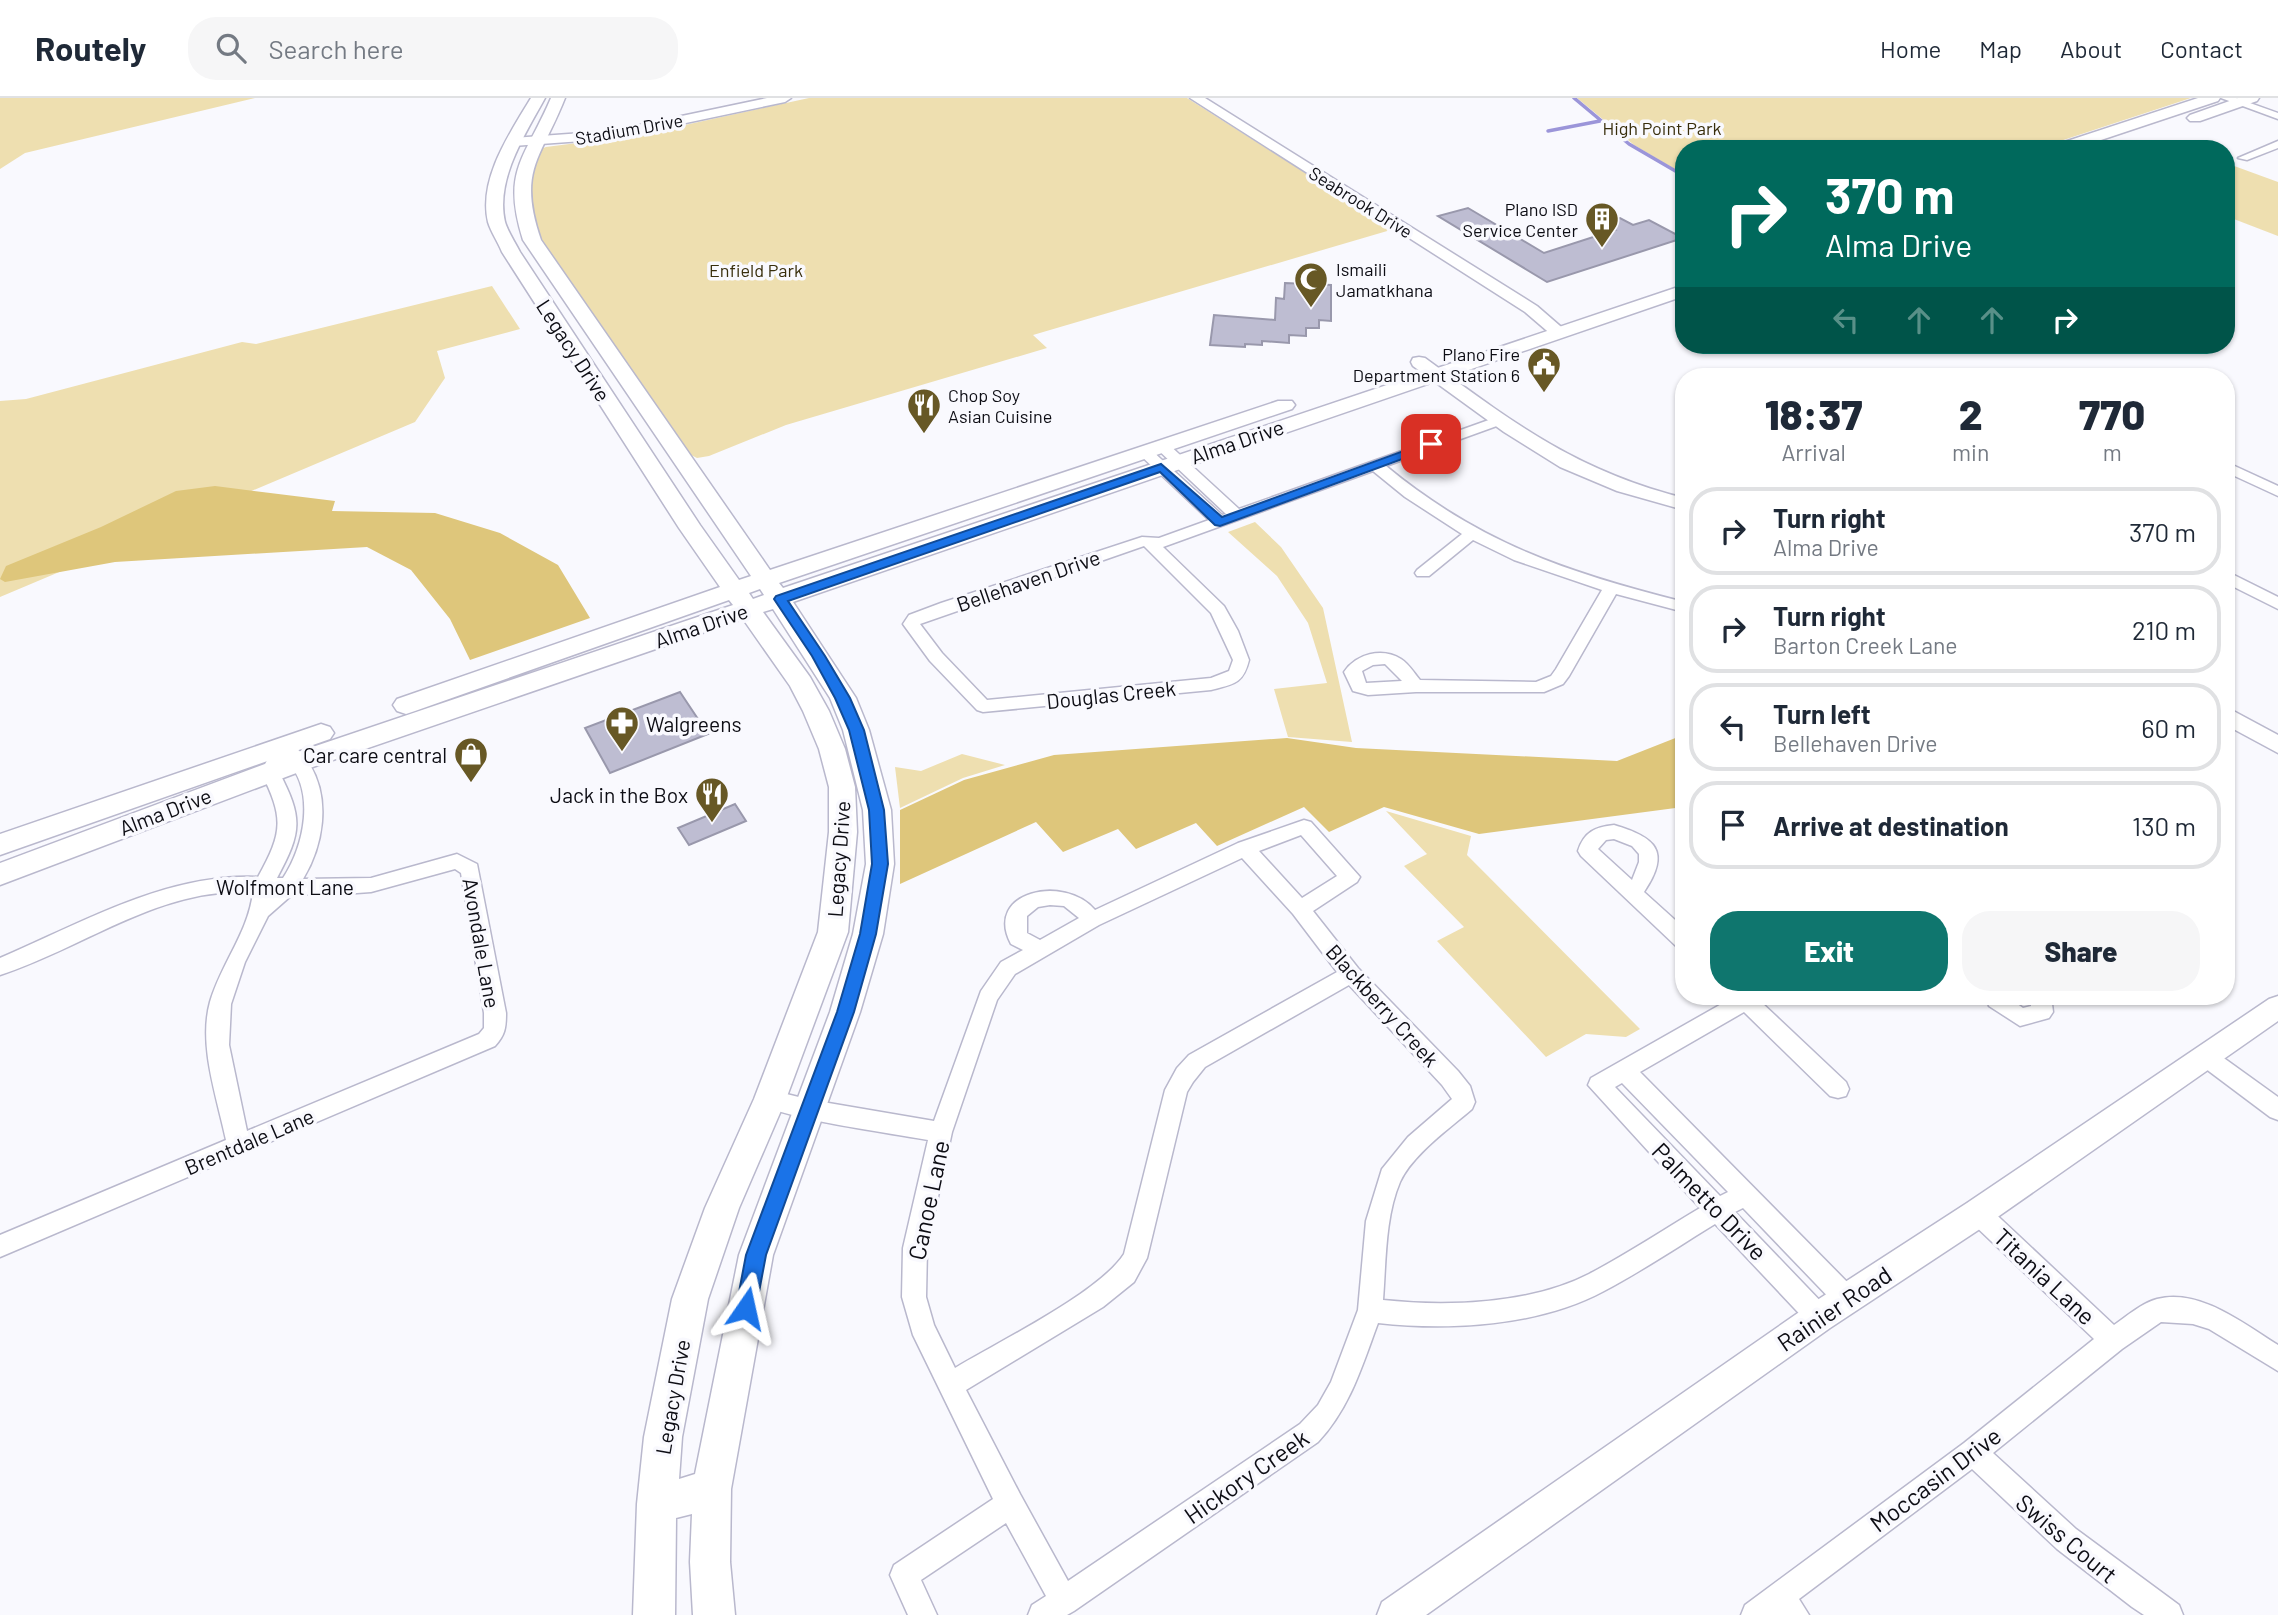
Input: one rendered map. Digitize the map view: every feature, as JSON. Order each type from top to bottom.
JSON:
[{"type":"main road","name":"Legacy Drive","points":[[538,98],[513,142],[498,189],[496,221],[511,252],[592,380],[740,600],[801,683],[832,749],[857,786],[880,834],[880,864],[868,934],[845,1012],[811,1110],[756,1255],[712,1489],[710,1562],[714,1615]]},
{"type":"main road","name":"Legacy Drive","points":[[558,98],[524,168],[521,192],[523,217],[539,252],[773,589],[842,698],[856,730],[857,786],[843,832],[833,932],[770,1099],[722,1209],[690,1299],[663,1437],[657,1504],[654,1615]]},
{"type":"main road","points":[[2115,140],[2213,98]]},
{"type":"main road","points":[[2117,140],[2239,100]]},
{"type":"main road","name":"Alma Drive","points":[[773,589],[1004,499],[1161,456],[1552,326],[1675,278]]},
{"type":"main road","name":"Alma Drive","points":[[1552,326],[1675,292]]},
{"type":"main road","points":[[592,380],[620,371]]},
{"type":"main road","name":"Alma Drive","points":[[0,845],[290,754],[773,589],[1023,515],[1161,456]]},
{"type":"main road","points":[[656,475],[686,466]]},
{"type":"main road","points":[[1004,499],[1023,515]]},
{"type":"main road","name":"Alma Drive","points":[[0,874],[270,772],[290,754]]},
{"type":"main road","points":[[657,1504],[712,1489]]},
{"type":"street","name":"Stadium Drive","points":[[513,142],[610,135],[785,98]]},
{"type":"street","name":"Seabrook Drive","points":[[1196,98],[1552,326]]},
{"type":"street","points":[[2239,100],[2278,116]]},
{"type":"street","points":[[2243,158],[2278,144]]},
{"type":"street","points":[[1427,368],[1548,452],[1584,471],[1675,502]]},
{"type":"street","name":"Bellehaven Drive","points":[[983,706],[936,657],[911,624],[915,620],[1147,541],[1160,543],[1215,517],[1375,465],[1500,420]]},
{"type":"street","points":[[1161,456],[1232,511]]},
{"type":"street","points":[[1161,456],[1215,517]]},
{"type":"street","points":[[1375,465],[1416,499],[1470,535],[1534,563],[1611,589],[1675,605]]},
{"type":"street","points":[[2235,470],[2278,492]]},
{"type":"street","points":[[1423,573],[1470,535]]},
{"type":"street","name":"Douglas Creek","points":[[983,706],[1210,684],[1227,680],[1237,674],[1241,660],[1230,631],[1218,610],[1147,541]]},
{"type":"street","points":[[2235,581],[2278,604]]},
{"type":"street","points":[[1416,686],[1538,688],[1548,685],[1563,672],[1611,589]]},
{"type":"street","points":[[2235,720],[2278,746]]},
{"type":"street","points":[[238,1145],[218,1045],[219,1004],[235,962],[261,911],[289,884],[306,850],[314,822],[311,789],[290,754]]},
{"type":"street","points":[[261,911],[264,884],[280,855],[288,828],[286,804],[270,772]]},
{"type":"street","name":"Canoe Lane","points":[[1064,1601],[950,1385],[922,1327],[914,1297],[915,1248],[941,1132],[988,997],[1007,968],[1092,920],[1245,848],[1304,827],[1350,877],[1300,909]]},
{"type":"street","name":"Blackberry Creek","points":[[1245,848],[1300,909],[1350,974],[1450,1078],[1462,1093],[1464,1102]]},
{"type":"street","name":"Wolfmont Lane","points":[[0,968],[168,894],[206,886],[289,884],[329,888],[371,885],[457,861]]},
{"type":"street","name":"Avondale Lane","points":[[457,861],[470,869],[495,1013],[495,1031]]},
{"type":"street","points":[[1633,893],[1675,933]]},
{"type":"street","points":[[1040,949],[1018,938],[1014,921],[1022,906],[1045,897],[1065,898],[1076,902],[1092,920]]},
{"type":"street","points":[[950,1385],[1094,1300],[1125,1274],[1135,1258],[1176,1090],[1197,1061],[1350,974]]},
{"type":"street","points":[[1624,1070],[1733,1005]]},
{"type":"street","points":[[1754,1005],[1839,1089]]},
{"type":"street","points":[[2003,1005],[2020,1017],[2042,1012],[2042,1005]]},
{"type":"street","name":"Rainier Road","points":[[1395,1615],[1819,1317],[1978,1213],[2278,1007]]},
{"type":"street","name":"Brentdale Lane","points":[[0,1246],[487,1040],[495,1031]]},
{"type":"street","points":[[2206,1057],[2278,1110]]},
{"type":"street","name":"Palmetto Drive","points":[[1819,1317],[1599,1085],[1624,1070],[1847,1299]]},
{"type":"street","points":[[770,1099],[811,1110],[941,1132]]},
{"type":"street","name":"Hickory Creek","points":[[1042,1615],[1309,1433],[1327,1414],[1341,1389],[1370,1310],[1378,1221],[1390,1176],[1416,1144],[1464,1102]]},
{"type":"street","points":[[1370,1310],[1423,1316],[1492,1312],[1545,1301],[1594,1284],[1745,1195]]},
{"type":"street","name":"Titania Lane","points":[[1978,1213],[2113,1340]]},
{"type":"street","name":"Moccasin Drive","points":[[1755,1615],[1787,1606],[2113,1340],[2156,1311],[2169,1309],[2193,1312],[2216,1320],[2278,1359]]},
{"type":"street","name":"Swiss Court","points":[[1973,1452],[2021,1501],[2074,1546],[2126,1587],[2169,1615]]},
{"type":"street","points":[[923,1615],[904,1576],[1010,1503]]},
{"type":"green space","points":[[0,98],[255,98],[25,153],[0,169]]},
{"type":"green space","name":"Enfield Park","points":[[809,98],[1187,98],[1394,229],[1033,335],[1047,348],[786,425],[709,456],[697,458],[691,455],[541,247],[530,198],[531,177],[538,150],[639,135]]},
{"type":"green space","name":"High Point Park","points":[[1577,98],[2191,98],[2063,140],[1675,140],[1675,169],[1634,145]]},
{"type":"green space","points":[[2235,166],[2278,182],[2278,236],[2235,219]]},
{"type":"green space","points":[[492,286],[520,329],[437,351],[445,378],[415,422],[0,597],[0,401],[26,399],[242,342],[256,344]]},
{"type":"green space","points":[[1255,522],[1281,547],[1323,608],[1352,742],[1288,737],[1274,689],[1327,683],[1308,623],[1277,576],[1228,532]]},
{"type":"green space","points":[[962,754],[1005,765],[963,778],[900,808],[895,767],[921,771]]},
{"type":"green space","points":[[1386,811],[1471,836],[1467,855],[1640,1029],[1626,1037],[1586,1034],[1546,1057],[1437,941],[1464,927],[1404,866],[1427,854]]},
{"type":"shaded area","points":[[215,486],[335,501],[332,511],[435,513],[500,533],[558,565],[590,618],[470,660],[450,619],[411,570],[367,547],[115,562],[5,582],[0,579],[6,566],[101,527],[176,491]]},
{"type":"shaded area","points":[[1287,738],[1356,748],[1617,761],[1675,738],[1675,808],[1479,834],[1384,807],[1329,832],[1304,807],[1217,846],[1196,823],[1136,849],[1118,829],[1063,852],[1036,822],[900,884],[900,810],[964,780],[1054,755]]},
{"type":"building","name":"Plano ISD Service Center","points":[[1468,208],[1544,253],[1615,230],[1602,223],[1620,218],[1633,225],[1649,220],[1675,234],[1675,241],[1547,282],[1438,216]]},
{"type":"building","name":"Ismaili Jamatkhana","points":[[1285,283],[1331,285],[1331,321],[1319,320],[1319,328],[1306,328],[1306,336],[1289,335],[1289,343],[1262,341],[1262,345],[1245,344],[1245,347],[1210,345],[1214,315],[1275,320],[1276,298],[1284,299]]},
{"type":"building","name":"Walgreens","points":[[680,692],[708,734],[610,773],[585,728]]},
{"type":"building","name":"Jack in the Box","points":[[735,804],[746,821],[689,845],[678,828]]},
{"type":"waterway","points":[[1574,98],[1629,144],[1675,171]]},
{"type":"waterway","points":[[1548,131],[1600,121]]},
{"type":"place","name":"Plano ISD Service Center","points":[[1602,249]]},
{"type":"place","name":"Ismaili Jamatkhana","points":[[1311,309]]},
{"type":"place","name":"Plano Fire Department Station 6","points":[[1544,394]]},
{"type":"place","name":"Chop Soy Asian Cuisine","points":[[924,435]]},
{"type":"place","name":"Walgreens","points":[[622,753]]},
{"type":"place","name":"Car care central","points":[[471,784]]},
{"type":"place","name":"Jack in the Box","points":[[712,824]]},
{"type":"route","points":[[746,1308],[756,1255],[845,1012],[868,934],[880,864],[877,810],[856,730],[842,698],[818,656],[780,599],[1161,467],[1220,522],[1431,444]]}]
